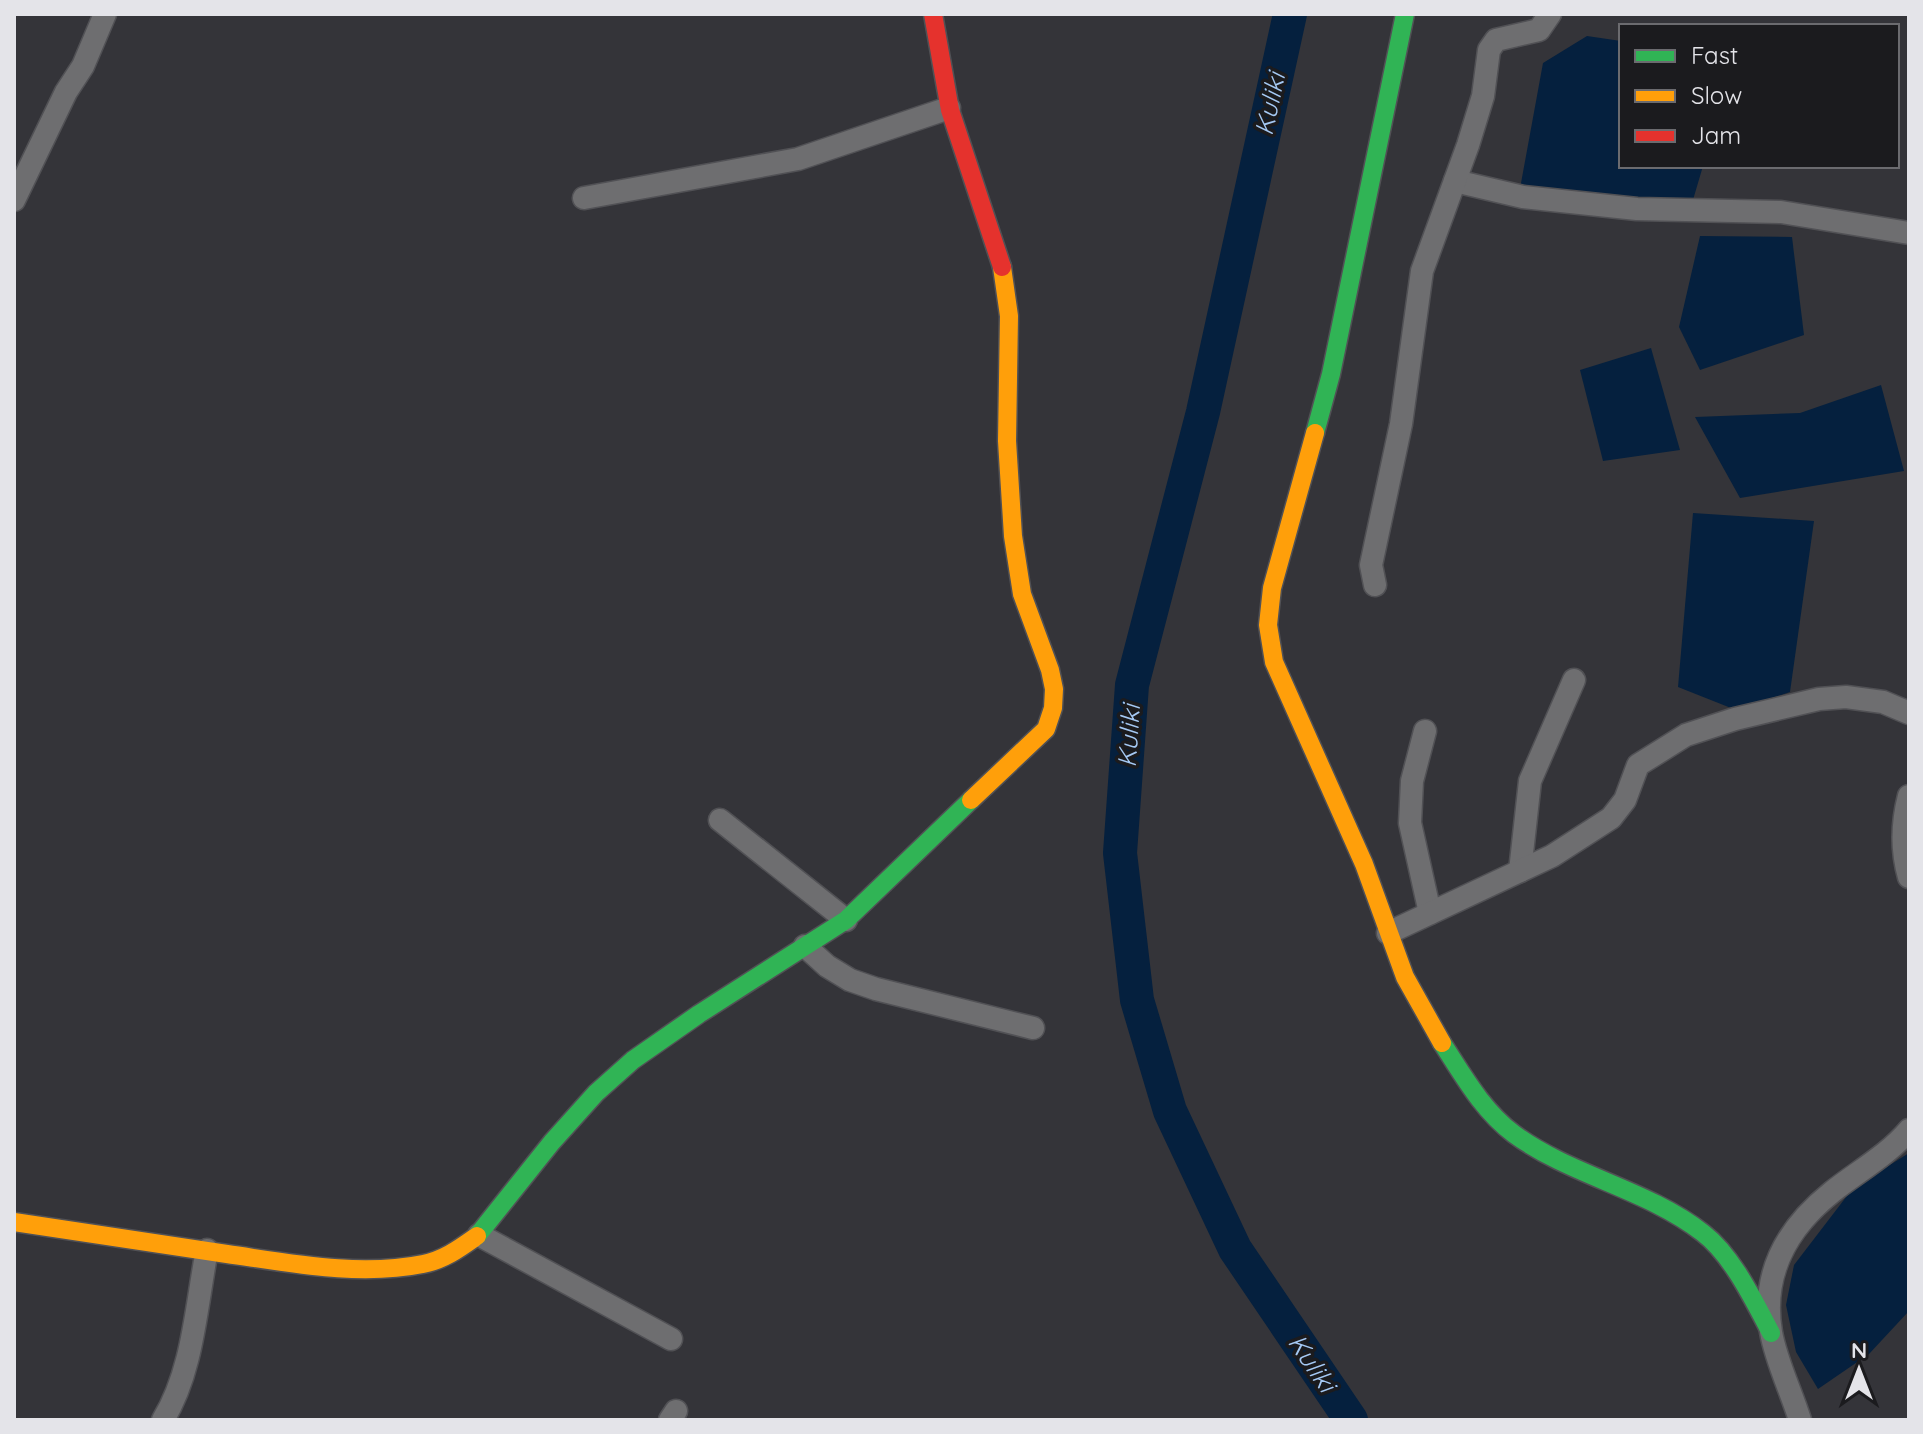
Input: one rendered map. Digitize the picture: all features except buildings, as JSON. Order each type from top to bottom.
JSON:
[{"type":"street","points":[[14,200],[66,92],[83,66],[105,14]]},
{"type":"street","points":[[14,1222],[319,1266],[397,1268],[425,1264],[448,1256],[479,1235],[552,1142],[596,1093],[633,1060],[846,920],[1046,729],[1054,711],[1052,677],[1021,593],[1014,544],[1007,427],[1008,301],[1003,269],[949,108],[933,14]]},
{"type":"street","points":[[1405,14],[1331,374],[1272,588],[1268,625],[1274,662],[1364,864],[1405,977],[1469,1085],[1489,1111],[1514,1134],[1566,1163],[1676,1215],[1705,1234],[1742,1279],[1771,1333],[1800,1420]]},
{"type":"street","points":[[1375,585],[1371,565],[1401,424],[1422,271],[1483,96],[1489,50],[1496,40],[1539,30],[1550,14]]},
{"type":"street","points":[[584,198],[798,159],[949,108]]},
{"type":"street","points":[[1455,181],[1523,197],[1637,209],[1781,212],[1909,233]]},
{"type":"street","points":[[1520,871],[1530,781],[1574,680]]},
{"type":"street","points":[[1388,933],[1552,856],[1611,818],[1625,800],[1638,765],[1686,735],[1735,719],[1819,699],[1846,697],[1883,702],[1909,713]]},
{"type":"street","points":[[1425,731],[1412,781],[1410,823],[1430,913]]},
{"type":"street","points":[[1909,796],[1902,835],[1909,877]]},
{"type":"street","points":[[720,820],[846,920]]},
{"type":"street","points":[[805,946],[827,966],[863,985],[1033,1028]]},
{"type":"street","points":[[1771,1333],[1770,1279],[1784,1243],[1819,1203],[1889,1150],[1909,1130]]},
{"type":"street","points":[[479,1235],[671,1339]]},
{"type":"street","points":[[163,1420],[183,1377],[207,1250]]},
{"type":"water","points":[[1587,36],[1619,41],[1619,168],[1702,168],[1690,210],[1519,194],[1543,63]]},
{"type":"water","points":[[1700,236],[1792,237],[1804,335],[1700,370],[1679,327]]},
{"type":"water","points":[[1651,348],[1680,450],[1603,461],[1580,370]]},
{"type":"water","points":[[1881,385],[1904,471],[1740,498],[1695,417],[1800,413]]},
{"type":"water","points":[[1693,513],[1814,521],[1790,692],[1736,710],[1678,687]]},
{"type":"water","points":[[1909,1153],[1909,1311],[1869,1354],[1818,1389],[1796,1352],[1786,1305],[1794,1265],[1853,1188]]},
{"type":"waterway","name":"Kuliki","points":[[1290,14],[1203,412],[1132,685],[1120,853],[1137,1000],[1170,1111],[1235,1249],[1351,1420]]},
{"type":"traffic: fast","points":[[1315,433],[1331,374],[1405,14]]},
{"type":"traffic: fast","points":[[477,1236],[552,1142],[596,1093],[633,1060],[846,920],[971,800]]},
{"type":"traffic: fast","points":[[1442,1043],[1483,1103],[1514,1134],[1560,1161],[1658,1205],[1714,1242],[1750,1293],[1771,1333]]},
{"type":"traffic: slow","points":[[971,800],[1046,729],[1053,708],[1054,689],[1050,670],[1022,594],[1013,536],[1007,441],[1009,316],[1002,267]]},
{"type":"traffic: slow","points":[[1315,433],[1272,588],[1268,625],[1274,662],[1364,864],[1405,977],[1442,1043]]},
{"type":"traffic: slow","points":[[14,1222],[349,1269],[399,1268],[431,1262],[452,1253],[477,1236]]},
{"type":"traffic: jam","points":[[933,14],[950,110],[1002,267]]}]
